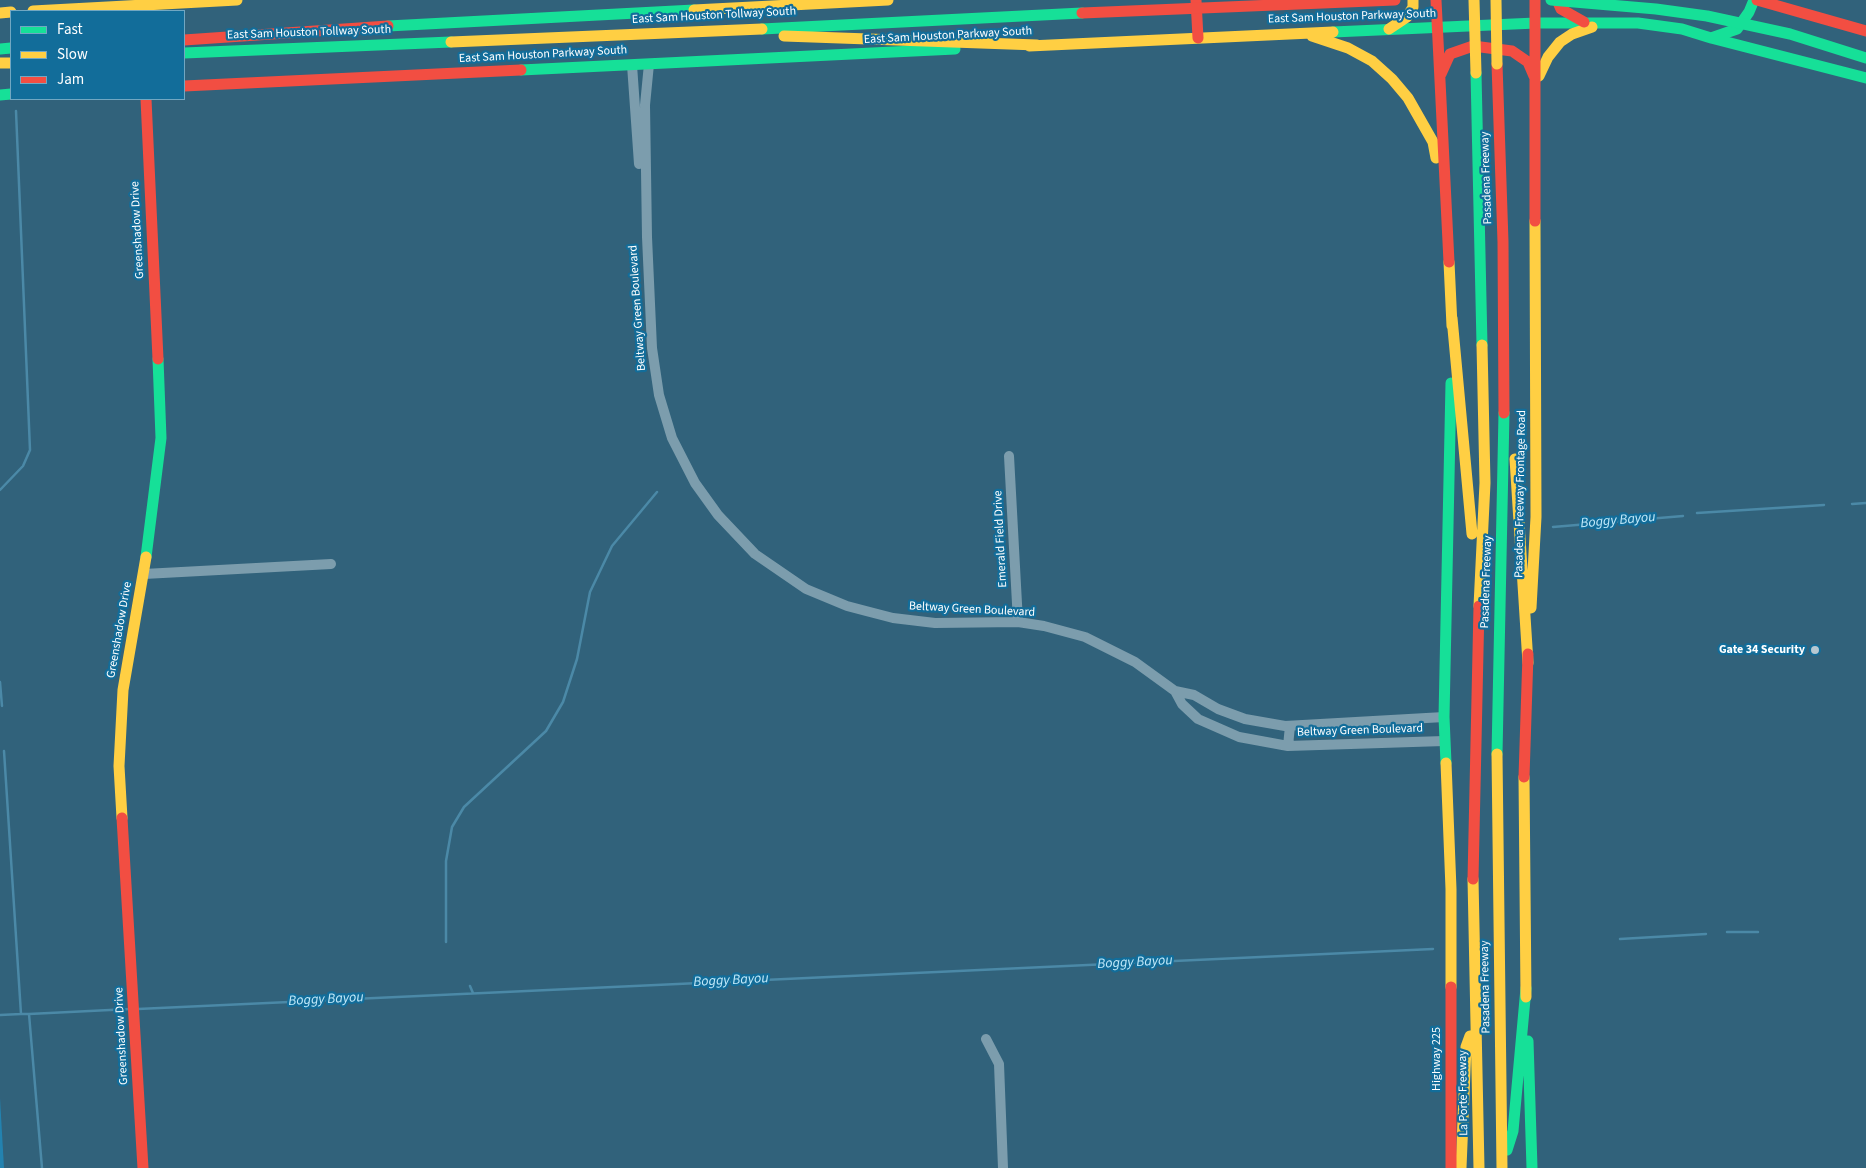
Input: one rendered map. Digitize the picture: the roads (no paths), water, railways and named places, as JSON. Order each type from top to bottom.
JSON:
[{"type":"main road","points":[[77,10],[146,6],[186,7],[238,0]]},
{"type":"main road","points":[[623,12],[647,1],[657,0]]},
{"type":"main road","name":"East Sam Houston Tollway South","points":[[185,40],[443,22],[888,0]]},
{"type":"main road","points":[[1196,0],[1198,38]]},
{"type":"main road","name":"East Sam Houston Tollway South","points":[[185,53],[678,33],[1395,0]]},
{"type":"main road","points":[[1388,29],[1407,17],[1413,7],[1413,0]]},
{"type":"main road","points":[[1436,0],[1438,83],[1452,318],[1472,514],[1472,582],[1478,621]]},
{"type":"main road","name":"Pasadena Freeway","points":[[1474,0],[1485,483],[1478,621],[1473,863],[1476,1017]]},
{"type":"main road","name":"Pasadena Freeway","points":[[1496,0],[1503,242],[1504,468],[1497,730],[1502,1166]]},
{"type":"main road","name":"Pasadena Freeway Frontage Road","points":[[1526,988],[1524,760],[1536,517],[1535,0]]},
{"type":"main road","points":[[1551,0],[1656,8],[1707,16],[1790,34],[1866,58]]},
{"type":"main road","points":[[1557,0],[1561,9],[1586,23]]},
{"type":"main road","points":[[1711,38],[1737,29],[1755,0],[1866,31]]},
{"type":"main road","name":"East Sam Houston Parkway South","points":[[186,85],[1536,23],[1638,23],[1682,30],[1866,78]]},
{"type":"main road","points":[[1536,81],[1548,57],[1560,42],[1572,34],[1602,23]]},
{"type":"main road","points":[[678,33],[1037,45]]},
{"type":"main road","points":[[1304,33],[1348,48],[1372,61],[1392,79],[1408,98],[1433,142],[1444,191]]},
{"type":"main road","points":[[1438,83],[1444,63],[1450,54],[1473,46],[1512,51],[1520,54],[1528,62],[1536,81]]},
{"type":"main road","name":"Greenshadow Drive","points":[[143,1167],[119,766],[123,690],[144,574],[162,438],[146,100]]},
{"type":"main road","points":[[1503,242],[1528,663]]},
{"type":"main road","points":[[1444,741],[1452,318]]},
{"type":"main road","name":"Highway 225","points":[[1444,741],[1451,889],[1451,1168]]},
{"type":"main road","points":[[1502,1166],[1514,1131],[1526,988]]},
{"type":"main road","points":[[1526,988],[1532,1168]]},
{"type":"main road","points":[[1460,1168],[1466,1046],[1476,1017]]},
{"type":"main road","name":"La Porte Freeway","points":[[1476,1017],[1479,1168]]},
{"type":"street","name":"Beltway Green Boulevard","points":[[649,64],[645,105],[647,237],[653,365],[662,408],[685,467],[706,500],[729,528],[756,554],[780,573],[820,596],[847,606],[893,618],[925,622],[1018,622],[1062,630],[1103,645],[1135,662],[1175,691],[1189,712],[1210,726],[1239,737],[1288,746],[1444,741]]},
{"type":"street","name":"Beltway Green Boulevard","points":[[632,65],[647,237]]},
{"type":"street","name":"Emerald Field Drive","points":[[1009,456],[1018,622]]},
{"type":"street","points":[[144,574],[331,564]]},
{"type":"street","name":"Beltway Green Boulevard","points":[[1175,691],[1194,695],[1218,709],[1245,719],[1290,726],[1444,717]]},
{"type":"street","points":[[1288,746],[1290,726]]},
{"type":"street","points":[[986,1039],[999,1064],[1003,1168]]},
{"type":"waterway","points":[[0,490],[23,466],[30,450],[16,111]]},
{"type":"waterway","points":[[446,942],[446,861],[452,827],[464,807],[546,731],[563,702],[577,659],[590,592],[612,546],[657,492]]},
{"type":"waterway","name":"Boggy Bayou","points":[[1852,504],[1866,503]]},
{"type":"waterway","name":"Boggy Bayou","points":[[1697,513],[1824,505]]},
{"type":"waterway","name":"Boggy Bayou","points":[[1553,527],[1683,516]]},
{"type":"waterway","points":[[0,682],[2,706]]},
{"type":"waterway","points":[[4,751],[21,1014],[29,1014],[42,1168]]},
{"type":"waterway","name":"Boggy Bayou","points":[[1727,932],[1758,932]]},
{"type":"waterway","name":"Boggy Bayou","points":[[1620,939],[1706,934]]},
{"type":"waterway","name":"Boggy Bayou","points":[[138,1009],[1433,949]]},
{"type":"waterway","points":[[470,986],[473,993]]},
{"type":"waterway","name":"Boggy Bayou","points":[[29,1014],[130,1009]]},
{"type":"waterway","points":[[0,1015],[21,1014]]},
{"type":"place","name":"Gate 34 Security","points":[[1815,650]]}]
